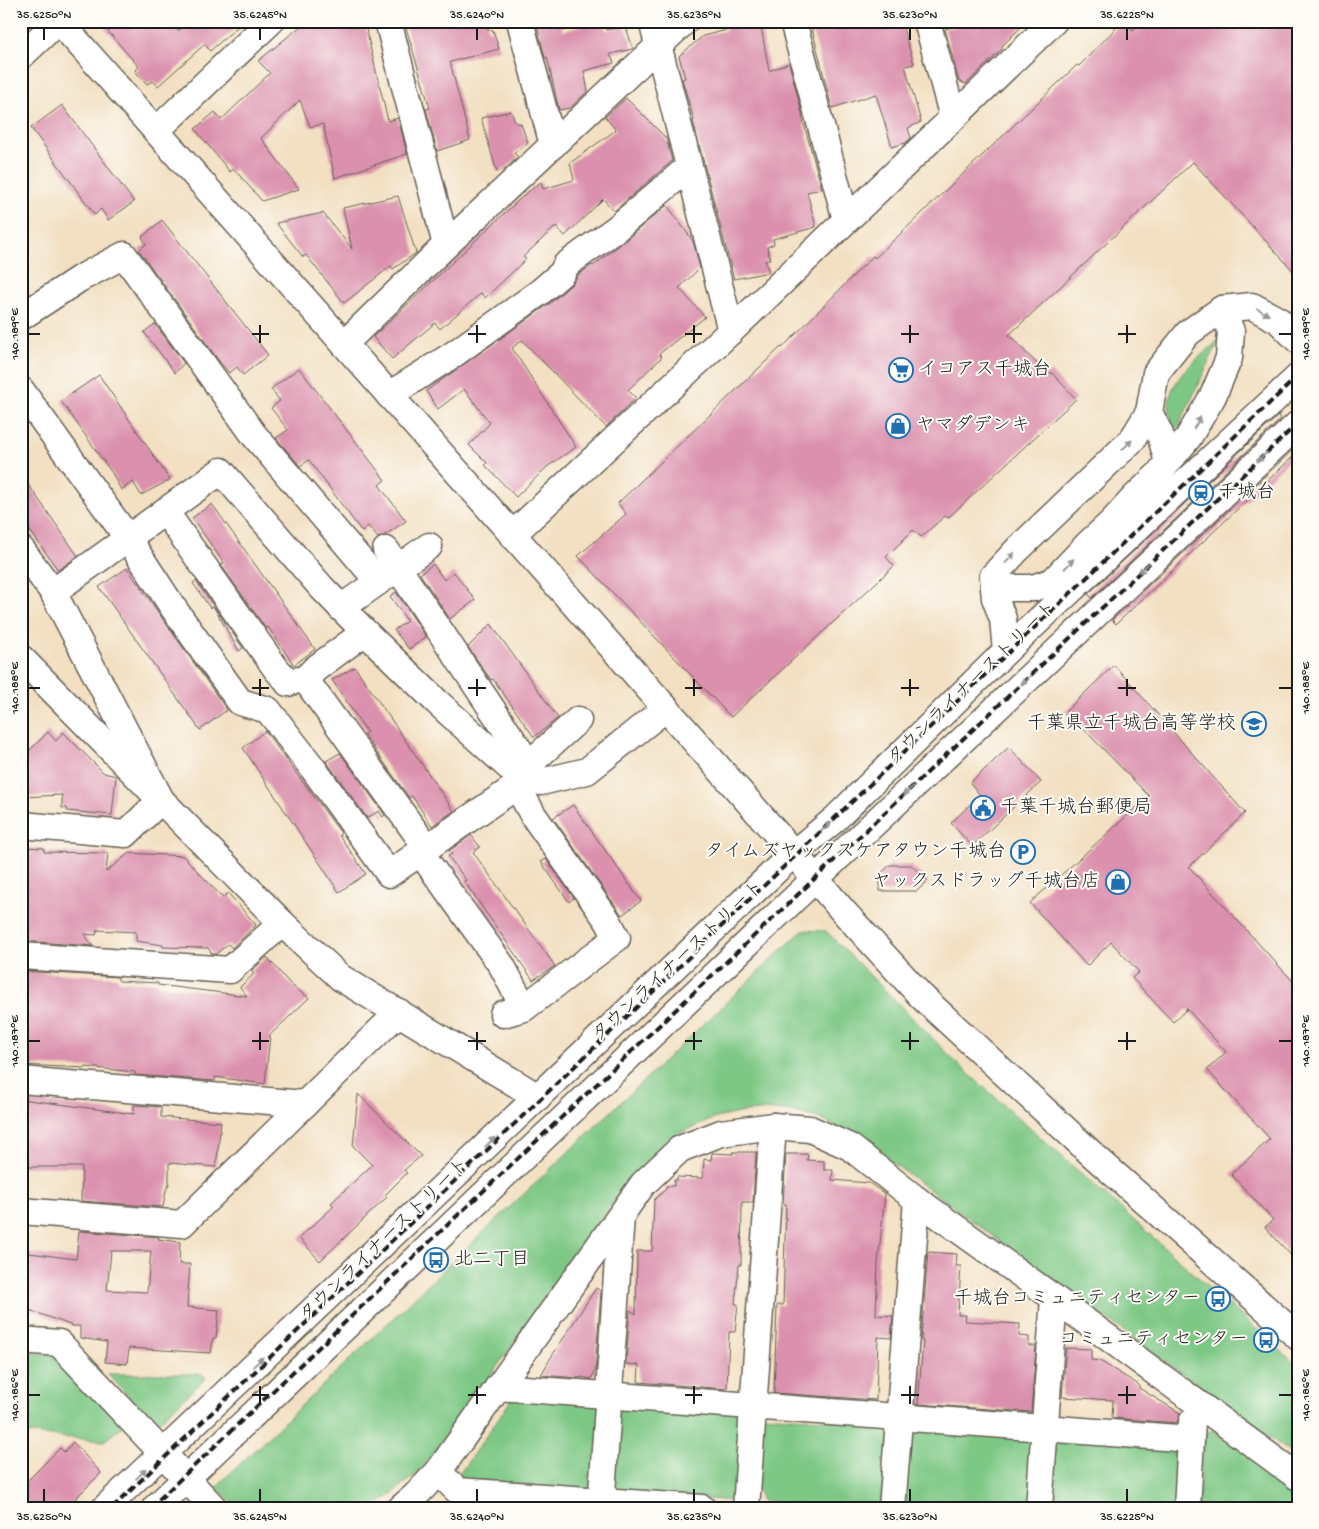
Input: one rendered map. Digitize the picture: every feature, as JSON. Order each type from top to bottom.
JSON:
[{"type":"street","points":[[21,56],[58,21],[794,853],[843,911],[922,996],[1094,1156],[1298,1337]]},
{"type":"street","points":[[156,131],[271,21]]},
{"type":"street","points":[[388,21],[446,245]]},
{"type":"street","points":[[520,21],[553,145]]},
{"type":"street","points":[[652,21],[731,331]]},
{"type":"street","points":[[344,344],[446,245],[685,21]]},
{"type":"street","points":[[792,21],[846,220]]},
{"type":"street","points":[[927,21],[953,118]]},
{"type":"street","points":[[512,535],[731,331],[1054,21]]},
{"type":"street","points":[[389,395],[454,354],[540,292],[562,273],[566,264],[617,228],[689,166]]},
{"type":"street","points":[[21,317],[79,279],[124,255],[254,435],[388,566],[524,775],[522,795],[533,815],[608,921],[617,938],[513,1011],[502,966],[423,850],[297,680],[277,670],[165,511]]},
{"type":"street","points":[[1006,651],[1003,619],[995,598],[993,576],[1017,550],[1132,440],[1149,412],[1156,373],[1188,333],[1222,309],[1252,306],[1278,320],[1298,340]]},
{"type":"street","points":[[994,588],[1033,588],[1053,581],[1158,475],[1188,438],[1213,396],[1229,358],[1231,331],[1222,309]]},
{"type":"street","name":"タウンライナーストリート","points":[[105,1508],[794,853],[834,820],[1006,651],[1298,377]]},
{"type":"street","points":[[21,390],[128,537],[174,609],[240,702],[268,710],[389,874],[524,775],[538,756],[578,720]]},
{"type":"street","points":[[1149,412],[1160,434],[1168,462]]},
{"type":"street","name":"タウンライナーストリート","points":[[155,1508],[815,878],[1298,424]]},
{"type":"street","points":[[52,592],[221,471],[284,545],[365,632],[437,702],[524,775],[541,782],[587,771],[666,708]]},
{"type":"street","points":[[342,608],[388,566],[429,546]]},
{"type":"street","points":[[21,549],[52,592],[161,800]]},
{"type":"street","points":[[268,710],[297,680],[316,669],[365,632]]},
{"type":"street","points":[[21,658],[282,923],[342,978],[538,1097]]},
{"type":"street","points":[[21,825],[126,834],[161,800]]},
{"type":"street","points":[[21,956],[230,970],[282,923]]},
{"type":"street","points":[[21,1211],[182,1224],[400,1012]]},
{"type":"street","points":[[21,1080],[305,1104]]},
{"type":"street","points":[[746,1508],[773,1126]]},
{"type":"street","points":[[401,1508],[438,1472],[643,1184],[680,1149],[721,1133],[773,1126],[810,1129],[850,1147],[917,1200],[1194,1399],[1298,1477]]},
{"type":"street","points":[[892,1508],[917,1200]]},
{"type":"street","points":[[601,1505],[621,1216]]},
{"type":"street","points":[[1040,1508],[1054,1298]]},
{"type":"street","points":[[21,1340],[59,1343],[214,1508]]},
{"type":"street","points":[[498,1387],[1191,1439]]},
{"type":"street","points":[[1187,1508],[1194,1399]]},
{"type":"street","points":[[438,1472],[457,1499],[702,1508]]},
{"type":"green space","points":[[1219,340],[1174,436],[1169,404],[1175,385],[1188,368]]},
{"type":"green space","points":[[803,930],[826,931],[961,1067],[1298,1366],[1298,1458],[853,1134],[818,1118],[795,1112],[773,1110],[743,1112],[716,1118],[679,1133],[634,1173],[439,1448],[413,1477],[374,1508],[237,1508],[216,1487],[453,1261]]},
{"type":"green space","points":[[21,1352],[56,1355],[123,1426],[104,1441],[21,1433]]},
{"type":"green space","points":[[108,1374],[202,1374],[206,1378],[155,1425]]},
{"type":"green space","points":[[514,1396],[601,1402],[595,1486],[587,1491],[456,1479]]},
{"type":"green space","points":[[619,1403],[747,1411],[741,1495],[731,1501],[619,1491],[613,1483]]},
{"type":"green space","points":[[762,1415],[891,1424],[880,1508],[835,1508],[762,1501],[756,1485]]},
{"type":"green space","points":[[909,1425],[1040,1432],[1033,1508],[906,1508],[903,1504]]},
{"type":"green space","points":[[1213,1430],[1270,1471],[1298,1499],[1298,1508],[1198,1508],[1203,1434]]},
{"type":"green space","points":[[1056,1435],[1186,1443],[1179,1508],[1048,1508]]},
{"type":"building","points":[[99,21],[170,21],[178,31],[187,24],[185,21],[244,21],[210,51],[205,44],[158,86],[153,81],[147,84],[135,71],[139,67]]},
{"type":"building","points":[[307,21],[364,21],[388,121],[398,118],[407,154],[335,178],[323,124],[310,127],[300,100],[261,138],[299,189],[262,201],[234,169],[230,172],[195,129],[215,112],[221,120],[270,73],[258,61]]},
{"type":"building","points":[[404,21],[486,21],[488,30],[493,30],[499,49],[450,62],[470,140],[437,151],[426,109],[430,108]]},
{"type":"building","points":[[536,21],[560,21],[563,31],[594,21],[604,21],[606,30],[626,27],[633,49],[610,54],[614,63],[584,71],[588,91],[570,108],[559,110],[547,57],[545,58]]},
{"type":"building","points":[[724,21],[760,21],[769,71],[789,63],[822,189],[807,192],[816,227],[773,239],[774,244],[767,247],[770,259],[765,261],[769,272],[734,279],[682,79],[685,78],[679,56],[703,36],[727,30]]},
{"type":"building","points":[[810,21],[901,21],[914,64],[905,66],[921,122],[908,128],[911,138],[905,143],[892,147],[876,94],[832,108]]},
{"type":"building","points":[[975,21],[1027,21],[1002,46],[1002,49],[966,84],[959,81],[945,29]]},
{"type":"building","name":"イコアス千城台","points":[[1123,21],[1133,30],[1142,21],[1298,21],[1298,276],[1193,162],[1009,335],[1048,375],[1051,372],[1076,399],[948,518],[945,516],[921,537],[913,530],[886,557],[894,566],[731,717],[578,556],[626,514],[618,503],[782,348],[873,256],[875,258],[1077,65],[1079,66]]},
{"type":"building","points":[[626,98],[666,138],[672,161],[614,211],[603,199],[565,236],[556,226],[523,257],[526,259],[485,298],[481,293],[440,329],[435,323],[392,359],[373,337],[524,195],[541,182],[543,189],[574,180],[570,163],[616,130],[605,117]]},
{"type":"building","points":[[62,105],[134,202],[108,220],[101,209],[95,215],[31,128]]},
{"type":"building","points":[[511,111],[515,122],[521,124],[528,143],[514,153],[518,157],[506,168],[497,172],[481,118]]},
{"type":"building","points":[[398,196],[416,253],[393,269],[391,266],[344,303],[306,255],[303,257],[276,223],[323,213],[352,249],[343,208]]},
{"type":"building","points":[[667,205],[693,241],[700,268],[679,288],[705,317],[659,354],[662,357],[628,390],[636,398],[606,427],[522,340],[512,348],[576,447],[547,467],[516,497],[485,465],[487,463],[469,445],[490,423],[464,389],[438,409],[426,391],[549,304],[572,284],[578,275],[593,266]]},
{"type":"building","points":[[162,220],[268,355],[243,375],[237,367],[229,373],[219,361],[139,250],[146,244],[142,237]]},
{"type":"building","points":[[155,324],[184,363],[175,373],[144,332]]},
{"type":"building","points":[[299,368],[385,480],[379,485],[406,521],[385,535],[378,538],[368,526],[362,532],[309,460],[300,466],[276,438],[288,430],[271,408],[280,401],[271,389]]},
{"type":"building","points":[[99,375],[170,480],[141,495],[133,482],[121,490],[112,473],[61,401]]},
{"type":"building","points":[[1278,416],[1281,419],[1092,598],[1088,594]]},
{"type":"building","points":[[1298,445],[1298,452],[1116,624],[1112,620]]},
{"type":"building","points":[[21,474],[78,556],[58,570],[21,518]]},
{"type":"building","points":[[212,504],[315,649],[294,665],[221,565],[224,563],[192,518]]},
{"type":"building","points":[[433,564],[444,580],[454,572],[475,600],[450,619],[420,574]]},
{"type":"building","points":[[127,568],[227,710],[200,730],[99,587]]},
{"type":"building","points":[[196,581],[243,648],[239,651],[213,606],[210,608],[193,583]]},
{"type":"building","points":[[396,592],[426,637],[409,649],[394,630],[407,621],[390,596]]},
{"type":"building","points":[[491,624],[558,718],[534,737],[468,647]]},
{"type":"building","points":[[1114,665],[1245,813],[1189,867],[1298,987],[1298,1263],[1265,1227],[1273,1220],[1231,1174],[1270,1139],[1207,1070],[1226,1052],[1187,1009],[1173,1022],[1132,978],[1139,972],[1111,942],[1087,966],[1030,903],[1149,796],[1066,711]]},
{"type":"building","points":[[355,667],[454,811],[432,826],[412,796],[409,798],[364,734],[367,732],[332,680]]},
{"type":"building","points":[[265,731],[341,833],[339,835],[366,874],[339,892],[243,748]]},
{"type":"building","points":[[48,732],[56,741],[63,732],[104,773],[116,776],[112,815],[67,811],[67,808],[62,808],[62,795],[21,797],[21,759]]},
{"type":"building","points":[[1009,747],[1041,782],[972,846],[951,823],[980,795],[970,783]]},
{"type":"building","points":[[340,753],[385,815],[383,817],[379,811],[367,818],[326,761]]},
{"type":"building","points":[[573,805],[641,901],[622,915],[553,818]]},
{"type":"building","points":[[471,835],[480,847],[473,852],[555,966],[533,980],[448,856],[452,854],[449,851]]},
{"type":"building","points":[[21,847],[44,848],[44,852],[108,853],[106,872],[129,853],[183,856],[223,898],[228,893],[256,925],[232,948],[228,944],[216,954],[212,954],[208,948],[163,947],[163,945],[136,941],[136,932],[97,930],[96,935],[84,934],[93,946],[21,941]]},
{"type":"building","points":[[546,859],[574,898],[569,902],[541,862]]},
{"type":"building","points":[[890,865],[911,865],[928,881],[917,891],[880,891],[880,874]]},
{"type":"building","points":[[267,957],[291,985],[309,998],[270,1035],[265,1084],[215,1077],[215,1081],[135,1075],[135,1072],[86,1067],[21,1065],[21,971],[117,977],[119,981],[158,983],[158,985],[247,996],[240,987],[254,974],[251,971]]},
{"type":"building","points":[[358,1094],[421,1156],[404,1170],[407,1173],[385,1195],[387,1197],[320,1261],[299,1238],[334,1206],[331,1203],[372,1165],[353,1146]]},
{"type":"building","points":[[21,1099],[134,1114],[134,1105],[161,1107],[161,1117],[221,1122],[216,1167],[169,1163],[169,1184],[163,1207],[81,1201],[82,1167],[21,1167]]},
{"type":"building","points":[[733,1152],[756,1152],[753,1202],[742,1202],[741,1265],[739,1265],[735,1304],[738,1304],[735,1332],[729,1332],[727,1389],[638,1382],[639,1365],[626,1364],[630,1310],[636,1314],[637,1251],[652,1251],[654,1200],[666,1189],[666,1186],[674,1186],[674,1180],[677,1180],[677,1177],[703,1178],[704,1159],[711,1160],[712,1153],[733,1154]]},
{"type":"building","points":[[786,1154],[808,1154],[807,1160],[824,1161],[824,1170],[833,1170],[832,1180],[869,1183],[885,1194],[878,1263],[876,1315],[893,1316],[891,1338],[878,1337],[876,1400],[774,1393],[777,1305],[783,1305],[786,1204],[783,1204]]},
{"type":"building","points":[[79,1231],[159,1237],[158,1239],[180,1242],[179,1264],[190,1264],[187,1307],[219,1310],[216,1338],[213,1338],[211,1353],[129,1348],[127,1364],[105,1362],[107,1342],[80,1338],[80,1326],[73,1326],[21,1307],[21,1252],[76,1259]],"holes":[[[111,1251],[151,1251],[147,1292],[107,1290]]]},
{"type":"building","points":[[928,1252],[957,1254],[956,1266],[961,1266],[958,1315],[966,1315],[965,1321],[1020,1324],[1019,1336],[1029,1337],[1029,1346],[1036,1346],[1031,1412],[918,1404]]},
{"type":"building","points":[[596,1288],[601,1291],[595,1372],[591,1379],[541,1375],[550,1359]]},
{"type":"building","points":[[1066,1348],[1091,1349],[1091,1360],[1100,1361],[1180,1413],[1177,1423],[1112,1418],[1113,1400],[1062,1397]]},
{"type":"building","points":[[73,1442],[101,1473],[66,1508],[21,1508],[21,1487],[60,1448],[64,1452]]},
{"type":"railway","points":[[112,1508],[1298,376]]},
{"type":"railway","points":[[150,1508],[1298,423]]},
{"type":"place","name":"イコアス千城台","points":[[901,370]]},
{"type":"place","name":"ヤマダデンキ","points":[[898,426]]},
{"type":"place","name":"千城台","points":[[1201,493]]},
{"type":"place","name":"千葉県立千城台高等学校","points":[[1254,724]]},
{"type":"place","name":"千葉千城台郵便局","points":[[983,808]]},
{"type":"place","name":"タイムズヤックスケアタウン千城台","points":[[1023,852]]},
{"type":"place","name":"ヤックスドラッグ千城台店","points":[[1118,882]]},
{"type":"place","name":"北二丁目","points":[[436,1260]]},
{"type":"place","name":"千城台コミュニティセンター","points":[[1218,1299]]},
{"type":"place","name":"コミュニティセンター","points":[[1266,1340]]}]
